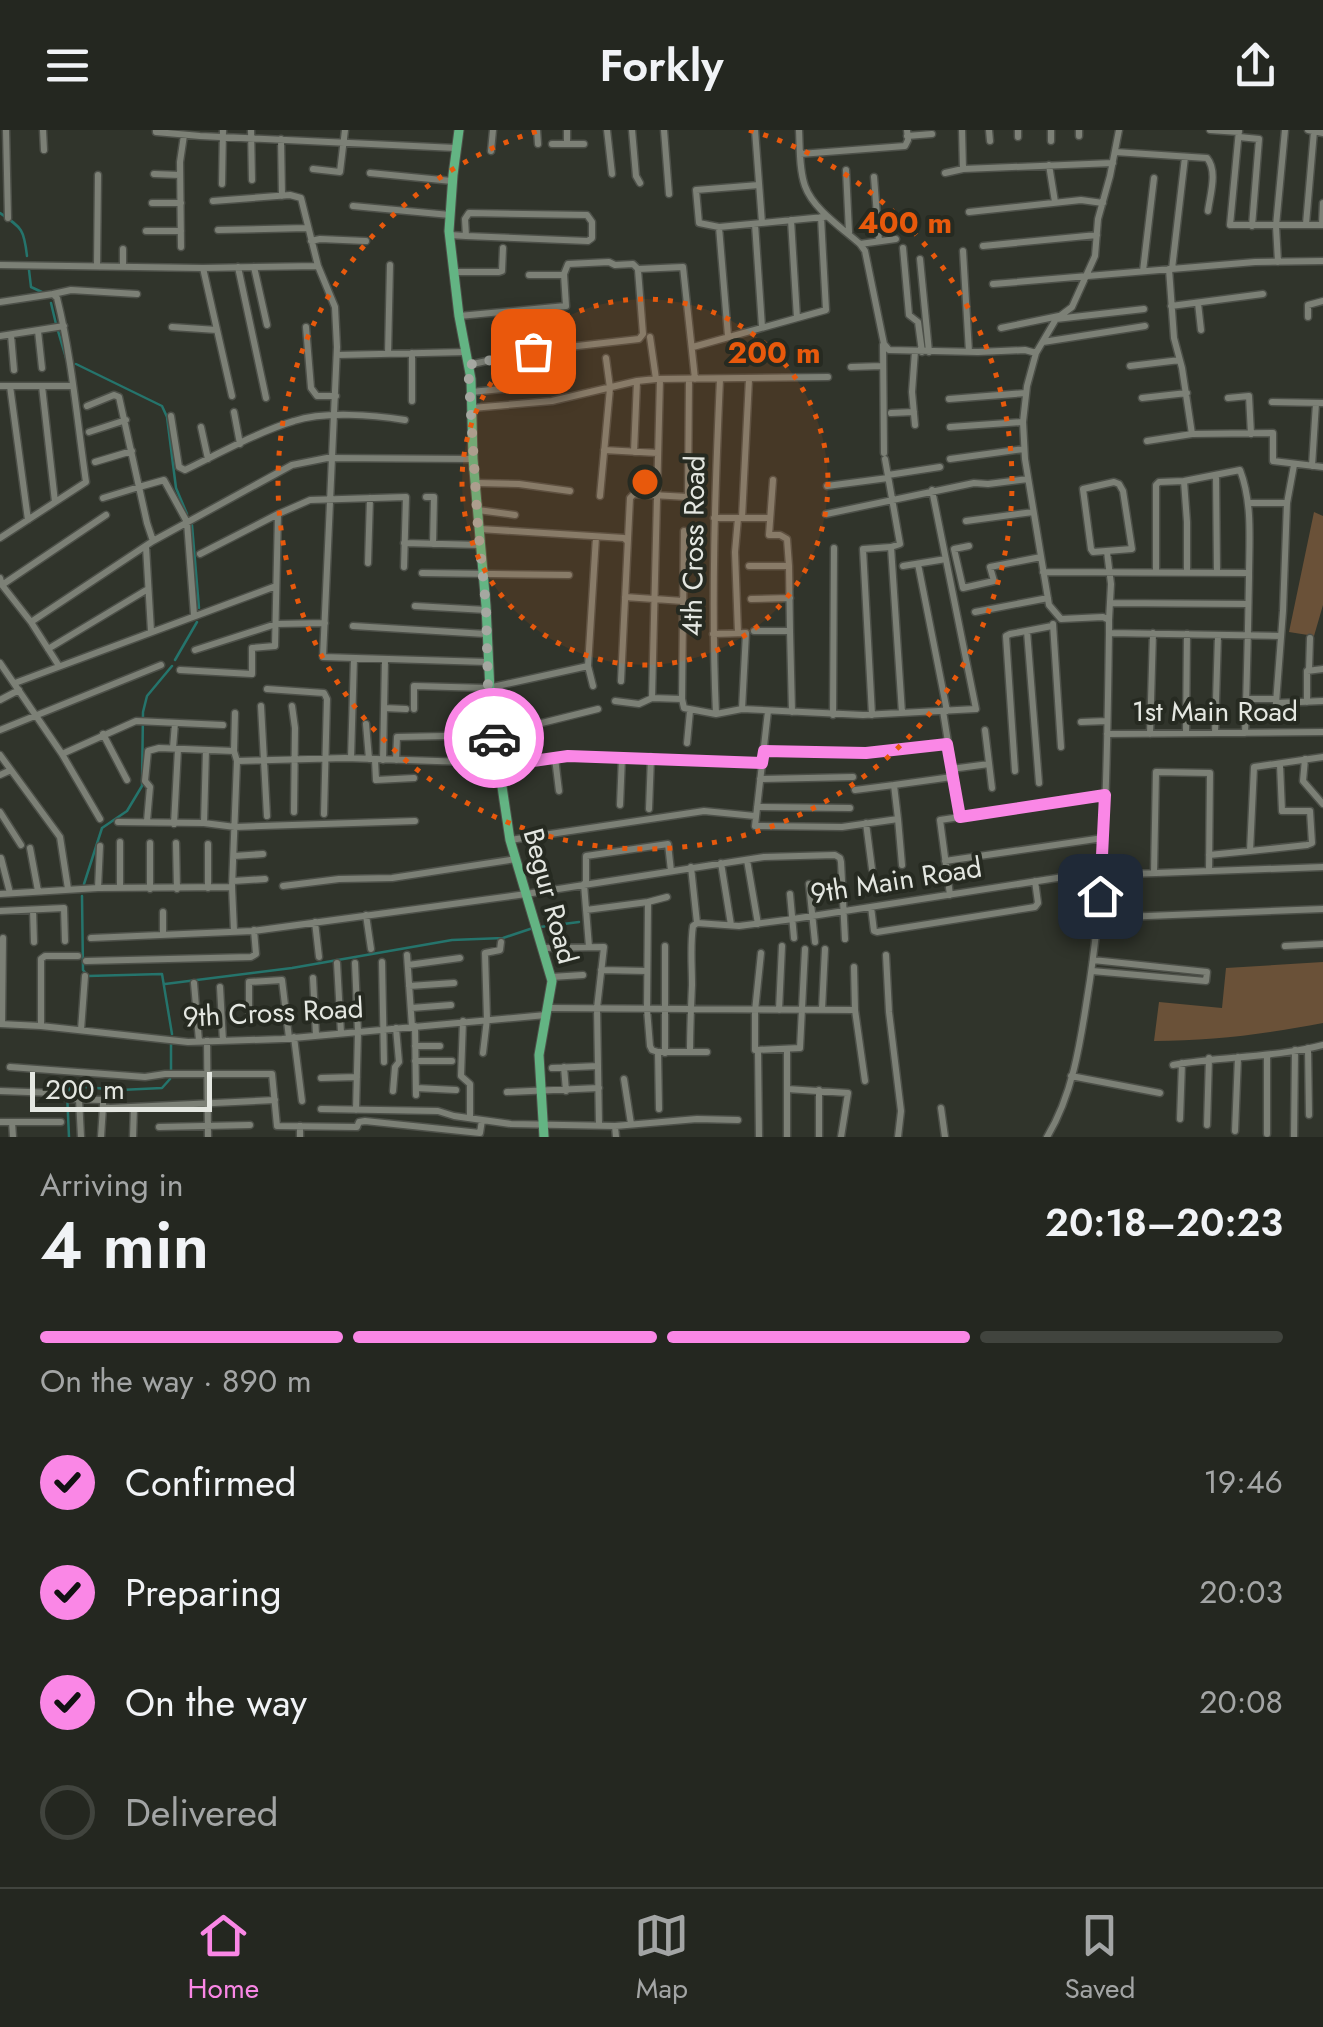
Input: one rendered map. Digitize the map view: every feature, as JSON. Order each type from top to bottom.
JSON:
[{"type":"main road","name":"Begur Road","points":[[459,130],[450,232],[471,392],[488,688],[510,840],[551,977],[540,1054],[544,1137]]},
{"type":"street","points":[[6,130],[8,218]]},
{"type":"street","points":[[43,130],[44,150]]},
{"type":"street","points":[[156,130],[184,135],[251,134],[456,148]]},
{"type":"street","points":[[313,169],[340,172],[346,130]]},
{"type":"street","points":[[491,151],[493,130]]},
{"type":"street","points":[[537,130],[538,144]]},
{"type":"street","points":[[567,130],[567,144]]},
{"type":"street","points":[[607,130],[612,174]]},
{"type":"street","points":[[632,130],[640,183]]},
{"type":"street","points":[[664,130],[669,194]]},
{"type":"street","points":[[755,130],[762,327]]},
{"type":"street","points":[[799,130],[806,190],[825,217],[860,244],[867,259],[884,344],[885,456],[900,545],[863,549],[872,715]]},
{"type":"street","points":[[962,130],[963,169]]},
{"type":"street","points":[[989,130],[990,141]]},
{"type":"street","points":[[1051,130],[1051,141]]},
{"type":"street","points":[[1108,620],[1104,616],[1060,619],[1049,604],[1024,450],[1024,422],[1026,392],[1036,353],[1058,318],[1072,307],[1095,256],[1119,130]]},
{"type":"street","points":[[1210,130],[1259,139],[1252,226]]},
{"type":"street","points":[[1278,262],[1276,226],[1285,130]]},
{"type":"street","points":[[1306,224],[1310,131],[1323,133]]},
{"type":"street","points":[[800,154],[905,146],[907,133],[932,134]]},
{"type":"street","points":[[1239,133],[1230,224],[1322,225],[1323,203]]},
{"type":"street","points":[[222,134],[222,184]]},
{"type":"street","points":[[251,134],[252,180]]},
{"type":"street","points":[[181,247],[184,135]]},
{"type":"street","points":[[281,139],[282,196]]},
{"type":"street","points":[[552,144],[584,144]]},
{"type":"street","points":[[1115,152],[1207,158],[1212,164],[1208,211]]},
{"type":"street","points":[[1185,157],[1170,269],[1174,338],[1192,434]]},
{"type":"street","points":[[945,173],[1113,163]]},
{"type":"street","points":[[1049,165],[1055,202]]},
{"type":"street","points":[[846,170],[848,234]]},
{"type":"street","points":[[370,172],[452,181]]},
{"type":"street","points":[[154,174],[180,175]]},
{"type":"street","points":[[97,266],[98,176]]},
{"type":"street","points":[[874,177],[880,242]]},
{"type":"street","points":[[1143,271],[1154,178]]},
{"type":"street","points":[[759,185],[696,190],[700,224],[718,227],[825,217]]},
{"type":"street","points":[[213,201],[301,198],[318,266],[335,308],[336,415],[324,657],[488,662]]},
{"type":"street","points":[[969,212],[1081,200],[1103,203]]},
{"type":"street","points":[[152,203],[180,203]]},
{"type":"street","points":[[354,206],[450,215]]},
{"type":"street","points":[[450,232],[466,233],[588,240],[592,238],[592,222],[587,215],[483,212],[466,216],[466,233]]},
{"type":"street","points":[[692,347],[826,310],[825,217]]},
{"type":"street","points":[[791,220],[797,318]]},
{"type":"street","points":[[718,227],[728,336]]},
{"type":"street","points":[[218,230],[308,228]]},
{"type":"street","points":[[146,232],[181,231]]},
{"type":"street","points":[[983,246],[1097,235]]},
{"type":"street","points":[[860,244],[896,239]]},
{"type":"street","points":[[311,242],[366,241]]},
{"type":"street","points":[[454,272],[500,272],[503,248]]},
{"type":"street","points":[[903,248],[909,315],[918,322],[922,352]]},
{"type":"street","points":[[122,267],[123,249]]},
{"type":"street","points":[[964,251],[969,352]]},
{"type":"street","points":[[915,426],[912,392],[922,352],[920,259]]},
{"type":"street","points":[[459,316],[566,306],[564,274],[568,264],[609,262],[633,264],[638,269],[643,334],[639,339],[533,351],[468,365]]},
{"type":"street","points":[[993,284],[1170,269],[1323,262]]},
{"type":"street","points":[[0,265],[318,266]]},
{"type":"street","points":[[388,354],[390,265]]},
{"type":"street","points":[[238,267],[266,398]]},
{"type":"street","points":[[254,267],[267,326]]},
{"type":"street","points":[[622,681],[630,498],[634,494],[688,496],[692,347],[684,267],[638,269]]},
{"type":"street","points":[[202,268],[232,396]]},
{"type":"street","points":[[528,275],[564,274]]},
{"type":"street","points":[[0,302],[71,290],[136,294]]},
{"type":"street","points":[[0,538],[86,482],[71,357],[57,298],[52,294]]},
{"type":"street","points":[[1171,306],[1263,294]]},
{"type":"street","points":[[1308,317],[1308,305],[1323,301]]},
{"type":"street","points":[[1198,303],[1201,330]]},
{"type":"street","points":[[1001,328],[1144,308]]},
{"type":"street","points":[[0,336],[64,326]]},
{"type":"street","points":[[306,326],[311,388],[317,396],[336,396]]},
{"type":"street","points":[[1042,342],[1145,326]]},
{"type":"street","points":[[172,327],[217,330]]},
{"type":"street","points":[[38,331],[42,368]]},
{"type":"street","points":[[11,335],[14,370]]},
{"type":"street","points":[[650,337],[658,379],[652,698]]},
{"type":"street","points":[[884,344],[889,350],[922,352],[1036,353]]},
{"type":"street","points":[[337,355],[466,352]]},
{"type":"street","points":[[412,353],[412,401]]},
{"type":"street","points":[[600,496],[610,388],[606,358]]},
{"type":"street","points":[[1130,366],[1180,360]]},
{"type":"street","points":[[851,367],[882,366]]},
{"type":"street","points":[[472,408],[552,401],[658,379],[828,377]]},
{"type":"street","name":"4th Cross Road","points":[[716,714],[712,634],[720,379]]},
{"type":"street","points":[[738,634],[736,552],[749,379]]},
{"type":"street","points":[[634,452],[636,381]]},
{"type":"street","points":[[0,386],[72,386]]},
{"type":"street","points":[[10,386],[28,520]]},
{"type":"street","points":[[42,386],[55,502]]},
{"type":"street","points":[[471,392],[535,386]]},
{"type":"street","points":[[949,399],[1026,392]]},
{"type":"street","points":[[1142,398],[1187,394]]},
{"type":"street","points":[[87,406],[114,395],[119,397],[126,420],[149,544],[151,631]]},
{"type":"street","points":[[1228,398],[1249,396],[1251,434]]},
{"type":"street","points":[[1272,402],[1319,403],[1312,466]]},
{"type":"street","points":[[234,412],[240,444]]},
{"type":"street","points":[[891,413],[914,412]]},
{"type":"street","points":[[171,416],[179,468],[185,470],[296,420],[336,415],[405,420]]},
{"type":"street","points":[[89,432],[126,420]]},
{"type":"street","points":[[950,427],[1024,422]]},
{"type":"street","points":[[201,428],[208,459]]},
{"type":"street","points":[[1147,441],[1192,434],[1274,433],[1272,461],[1323,467]]},
{"type":"street","points":[[95,462],[132,450]]},
{"type":"street","points":[[604,450],[658,453]]},
{"type":"street","points":[[950,459],[1024,450]]},
{"type":"street","points":[[31,622],[149,544],[292,465],[332,458],[474,458]]},
{"type":"street","points":[[1276,699],[1287,503],[1294,465]]},
{"type":"street","points":[[827,486],[940,466]]},
{"type":"street","points":[[1156,571],[1156,485],[1240,470],[1248,502],[1245,733]]},
{"type":"street","points":[[1216,475],[1217,572]]},
{"type":"street","points":[[826,514],[974,482],[1028,479]]},
{"type":"street","points":[[103,498],[164,480],[186,522],[194,614]]},
{"type":"street","points":[[773,480],[769,535],[787,539],[790,566],[792,712]]},
{"type":"street","points":[[1114,482],[1123,490],[1132,549],[1107,552],[1091,550],[1082,493],[1086,487],[1114,482]]},
{"type":"street","points":[[1184,482],[1188,522],[1186,572]]},
{"type":"street","points":[[477,483],[570,491]]},
{"type":"street","points":[[684,531],[684,708],[716,714],[742,709],[833,715],[976,709],[932,490]]},
{"type":"street","points":[[200,554],[310,500],[406,497],[404,567]]},
{"type":"street","points":[[426,497],[434,498],[433,544]]},
{"type":"street","points":[[368,563],[370,498]]},
{"type":"street","points":[[1248,502],[1287,503]]},
{"type":"street","points":[[478,510],[515,515]]},
{"type":"street","points":[[966,522],[1034,512]]},
{"type":"street","points":[[180,670],[252,674],[252,648],[275,646],[278,514]]},
{"type":"street","points":[[59,666],[1,582],[106,516]]},
{"type":"street","points":[[714,518],[770,518]]},
{"type":"street","points":[[478,529],[627,540]]},
{"type":"street","points":[[593,686],[588,666],[596,537]]},
{"type":"street","points":[[404,543],[480,546]]},
{"type":"street","points":[[969,546],[954,549],[962,588],[994,580],[990,567],[1041,556]]},
{"type":"street","points":[[891,547],[902,713]]},
{"type":"street","points":[[833,715],[834,548]]},
{"type":"street","points":[[1047,1137],[1056,1123],[1072,1076],[1094,960],[1108,721],[1107,552]]},
{"type":"street","points":[[904,566],[946,559]]},
{"type":"street","points":[[918,564],[960,817]]},
{"type":"street","points":[[748,566],[790,566]]},
{"type":"street","points":[[1044,572],[1249,572]]},
{"type":"street","points":[[422,573],[569,574]]},
{"type":"street","points":[[0,700],[17,686],[59,666],[276,586]]},
{"type":"street","points":[[48,648],[148,589]]},
{"type":"street","points":[[0,598],[11,596]]},
{"type":"street","points":[[625,597],[683,601]]},
{"type":"street","points":[[751,599],[790,598]]},
{"type":"street","points":[[974,612],[1048,598]]},
{"type":"street","points":[[1110,602],[1248,604]]},
{"type":"street","points":[[415,606],[486,610]]},
{"type":"street","points":[[1058,615],[1052,626],[1061,748]]},
{"type":"street","points":[[195,650],[276,624],[325,623]]},
{"type":"street","points":[[353,626],[486,634]]},
{"type":"street","points":[[1015,770],[1006,636],[1052,626]]},
{"type":"street","points":[[1028,630],[1039,782]]},
{"type":"street","points":[[754,631],[790,631]]},
{"type":"street","points":[[1109,632],[1281,636]]},
{"type":"street","points":[[712,634],[746,633],[742,709]]},
{"type":"street","points":[[1150,734],[1153,634]]},
{"type":"street","points":[[1186,734],[1187,634]]},
{"type":"street","points":[[1215,733],[1218,635]]},
{"type":"street","points":[[1308,702],[1310,638]]},
{"type":"street","points":[[351,758],[354,658]]},
{"type":"street","points":[[385,659],[376,780],[414,778]]},
{"type":"street","points":[[0,664],[62,754],[100,819]]},
{"type":"street","points":[[0,730],[161,665]]},
{"type":"street","points":[[384,708],[410,709],[414,686],[488,688],[588,666]]},
{"type":"street","points":[[1309,670],[1323,670]]},
{"type":"street","points":[[267,689],[324,694],[327,699],[324,814]]},
{"type":"street","points":[[615,701],[639,704],[652,698],[682,700]]},
{"type":"street","points":[[1247,699],[1323,702]]},
{"type":"street","points":[[261,706],[267,816]]},
{"type":"street","points":[[292,706],[294,812]]},
{"type":"street","points":[[396,760],[397,737],[494,735],[598,709]]},
{"type":"street","points":[[687,743],[690,711]]},
{"type":"street","points":[[768,711],[755,826],[842,827],[898,819]]},
{"type":"street","points":[[455,714],[491,712]]},
{"type":"street","points":[[234,932],[235,713]]},
{"type":"street","points":[[62,754],[136,721],[223,725]]},
{"type":"street","points":[[1081,722],[1108,721]]},
{"type":"street","points":[[174,824],[175,723]]},
{"type":"street","points":[[366,724],[376,760]]},
{"type":"street","points":[[986,730],[992,788]]},
{"type":"street","name":"1st Main Road","points":[[1107,734],[1323,732]]},
{"type":"street","points":[[104,734],[127,780]]},
{"type":"street","points":[[764,751],[866,753],[947,744]]},
{"type":"street","points":[[204,823],[206,750]]},
{"type":"street","points":[[148,821],[148,751],[234,751]]},
{"type":"street","points":[[0,755],[60,836],[68,889]]},
{"type":"street","points":[[237,761],[351,758],[498,765],[568,756],[762,763]]},
{"type":"street","points":[[620,805],[622,757]]},
{"type":"street","points":[[1250,851],[1252,770],[1323,757]]},
{"type":"street","points":[[555,758],[558,791]]},
{"type":"street","points":[[649,808],[652,758]]},
{"type":"street","points":[[1305,760],[1304,781],[1323,804]]},
{"type":"street","points":[[855,790],[989,764]]},
{"type":"street","points":[[1209,855],[1312,842],[1310,810],[1282,811],[1280,764]]},
{"type":"street","points":[[0,775],[11,770]]},
{"type":"street","points":[[1154,873],[1156,772],[1210,773],[1209,871]]},
{"type":"street","points":[[760,779],[854,778]]},
{"type":"street","points":[[894,785],[902,865]]},
{"type":"street","points":[[1311,790],[1323,789]]},
{"type":"street","points":[[950,895],[940,820],[1105,795]]},
{"type":"street","points":[[510,840],[704,811],[850,808]]},
{"type":"street","points":[[0,812],[20,845]]},
{"type":"street","points":[[118,822],[235,827],[415,821]]},
{"type":"street","points":[[866,824],[872,868]]},
{"type":"street","points":[[945,861],[1103,838]]},
{"type":"street","points":[[120,842],[120,888]]},
{"type":"street","points":[[150,842],[150,888]]},
{"type":"street","points":[[176,843],[177,889]]},
{"type":"street","points":[[208,844],[208,888]]},
{"type":"street","points":[[589,947],[586,856],[668,844],[671,871]]},
{"type":"street","points":[[98,888],[100,846]]},
{"type":"street","points":[[30,848],[38,890]]},
{"type":"street","points":[[234,856],[264,854]]},
{"type":"street","points":[[91,938],[254,930],[721,863],[838,856],[845,939]]},
{"type":"street","points":[[283,886],[392,878],[516,859]]},
{"type":"street","points":[[747,860],[758,924]]},
{"type":"street","points":[[1,863],[10,893]]},
{"type":"street","points":[[721,863],[731,925]]},
{"type":"street","name":"9th Main Road","points":[[697,923],[758,924],[1102,873],[1323,867]]},
{"type":"street","points":[[690,1052],[690,946],[697,923],[692,868]]},
{"type":"street","points":[[0,894],[98,888],[208,888],[265,879]]},
{"type":"street","points":[[870,907],[876,932],[1036,906],[1035,882]]},
{"type":"street","points":[[809,884],[815,942]]},
{"type":"street","points":[[790,894],[794,938]]},
{"type":"street","points":[[586,910],[668,897]]},
{"type":"street","points":[[648,902],[650,1046],[662,1053],[707,1052]]},
{"type":"street","points":[[0,912],[64,908],[65,942]]},
{"type":"street","points":[[1098,918],[1323,908]]},
{"type":"street","points":[[33,910],[34,942]]},
{"type":"street","points":[[163,912],[164,934]]},
{"type":"street","points":[[366,915],[371,950]]},
{"type":"street","points":[[315,922],[319,957]]},
{"type":"street","points":[[41,1026],[41,958],[251,956],[256,954],[254,930]]},
{"type":"street","points":[[1,1024],[4,938]]},
{"type":"street","points":[[483,1054],[487,1019],[485,953],[500,950],[501,942]]},
{"type":"street","points":[[1285,946],[1323,944]]},
{"type":"street","points":[[659,1108],[665,946]]},
{"type":"street","points":[[779,1010],[782,946]]},
{"type":"street","points":[[542,948],[604,947],[597,1008],[600,1125]]},
{"type":"street","points":[[758,1050],[800,1048],[805,948]]},
{"type":"street","points":[[822,1009],[825,949]]},
{"type":"street","points":[[760,1137],[755,1010],[761,952]]},
{"type":"street","points":[[886,955],[901,1111],[898,1137]]},
{"type":"street","points":[[456,1090],[416,1091],[407,960],[460,958]]},
{"type":"street","points":[[1092,971],[1206,980],[1207,972],[1094,960]]},
{"type":"street","points":[[382,962],[384,1062]]},
{"type":"street","points":[[337,963],[340,1033]]},
{"type":"street","points":[[355,963],[356,1110]]},
{"type":"street","points":[[854,967],[855,1010],[865,1080]]},
{"type":"street","points":[[601,970],[648,970]]},
{"type":"street","points":[[551,977],[583,974]]},
{"type":"street","points":[[81,1030],[85,976]]},
{"type":"street","points":[[313,978],[316,1035]]},
{"type":"street","points":[[249,1010],[248,982],[282,980],[302,1101]]},
{"type":"street","points":[[194,983],[203,1041],[208,1137]]},
{"type":"street","points":[[409,986],[454,983]]},
{"type":"street","points":[[220,987],[224,1040]]},
{"type":"street","points":[[411,1008],[451,1005]]},
{"type":"street","name":"9th Cross Road","points":[[1,1024],[203,1041],[292,1038],[597,1008],[855,1010]]},
{"type":"street","points":[[463,1021],[461,1076],[470,1084],[470,1118]]},
{"type":"street","points":[[394,1091],[395,1067],[399,1062],[396,1028]]},
{"type":"street","points":[[415,1046],[440,1046]]},
{"type":"street","points":[[1180,1120],[1178,1064],[1323,1046]]},
{"type":"street","points":[[1308,1048],[1309,1115]]},
{"type":"street","points":[[787,1049],[788,1137]]},
{"type":"street","points":[[1294,1137],[1295,1050]]},
{"type":"street","points":[[1267,1055],[1267,1134]]},
{"type":"street","points":[[1236,1130],[1238,1057]]},
{"type":"street","points":[[1207,1125],[1209,1058]]},
{"type":"street","points":[[415,1061],[452,1060]]},
{"type":"street","points":[[552,1068],[598,1066]]},
{"type":"street","points":[[10,1067],[145,1077],[272,1074],[277,1126],[357,1126],[366,1122],[480,1133],[482,1120]]},
{"type":"street","points":[[564,1067],[566,1091]]},
{"type":"street","points":[[321,1078],[357,1076]]},
{"type":"street","points":[[1072,1076],[1160,1093]]},
{"type":"street","points":[[624,1080],[631,1124]]},
{"type":"street","points":[[508,1092],[599,1088]]},
{"type":"street","points":[[787,1090],[848,1092],[841,1137]]},
{"type":"street","points":[[819,1090],[819,1137]]},
{"type":"street","points":[[0,1091],[103,1100],[102,1137]]},
{"type":"street","points":[[79,1099],[81,1137]]},
{"type":"street","points":[[102,1107],[275,1100]]},
{"type":"street","points":[[133,1137],[134,1108]]},
{"type":"street","points":[[941,1108],[944,1137]]},
{"type":"street","points":[[321,1109],[438,1110],[511,1124],[615,1126],[738,1120]]},
{"type":"street","points":[[0,1122],[61,1122]]},
{"type":"street","points":[[12,1122],[12,1137]]},
{"type":"street","points":[[159,1127],[250,1125]]},
{"type":"street","points":[[300,1126],[300,1137]]},
{"type":"street","points":[[615,1126],[616,1137]]},
{"type":"shaded area","points":[[1314,512],[1323,516],[1323,605],[1314,636],[1289,632]]},
{"type":"shaded area","points":[[1323,962],[1323,1023],[1239,1036],[1154,1041],[1159,1002],[1222,1008],[1226,968]]},
{"type":"waterway","points":[[0,213],[21,230],[27,256]]},
{"type":"waterway","points":[[29,270],[31,287],[44,293]]},
{"type":"waterway","points":[[51,303],[56,324]]},
{"type":"waterway","points":[[58,331],[66,358]]},
{"type":"waterway","points":[[76,364],[162,406],[167,417],[176,488],[187,514]]},
{"type":"waterway","points":[[192,525],[199,608]]},
{"type":"waterway","points":[[175,660],[197,622]]},
{"type":"waterway","points":[[84,884],[102,828],[127,811],[142,786],[143,712],[147,696],[172,666]]},
{"type":"waterway","points":[[82,896],[83,970],[88,976],[162,974],[172,1034]]},
{"type":"waterway","points":[[540,927],[579,922]]},
{"type":"waterway","points":[[165,984],[292,968],[452,940],[503,938],[533,928]]},
{"type":"waterway","points":[[171,1044],[171,1071]]},
{"type":"waterway","points":[[69,1137],[67,1092],[72,1086],[162,1088],[170,1079]]},
{"type":"way so far","points":[[494,738],[468,365],[533,351]]},
{"type":"route","points":[[494,738],[498,766],[568,756],[762,763],[764,751],[866,753],[947,744],[960,817],[1105,795],[1100,896]]}]
